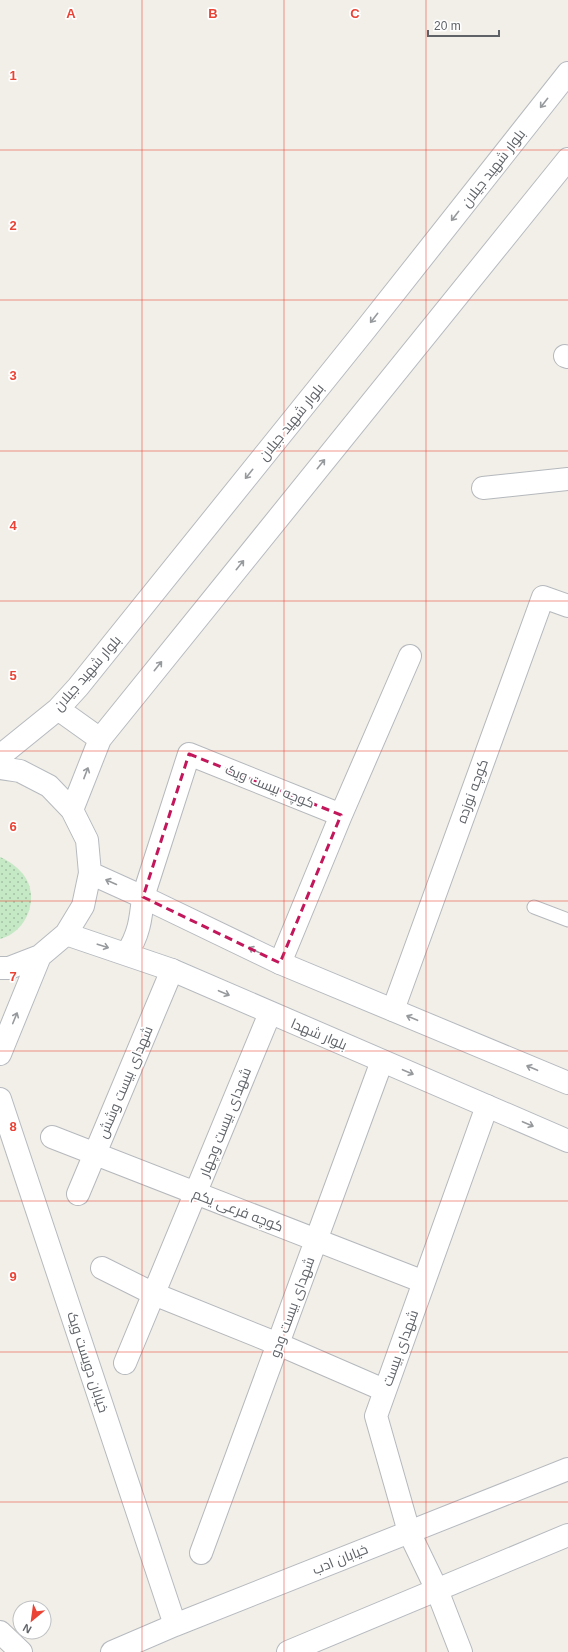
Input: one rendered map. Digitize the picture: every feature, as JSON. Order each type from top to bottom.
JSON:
[{"type":"street","name":"بلوار شهید جیلان","points":[[0,756],[58,709],[78,687],[568,73]]},
{"type":"street","points":[[72,810],[100,739],[568,159]]},
{"type":"street","points":[[483,488],[568,479]]},
{"type":"street","name":"کوچه نوزده","points":[[393,1010],[543,597],[568,606]]},
{"type":"street","points":[[280,963],[341,815],[410,656]]},
{"type":"street","points":[[58,709],[100,739]]},
{"type":"street","name":"کوچه بیست ویک","points":[[143,896],[189,754],[341,815]]},
{"type":"street","points":[[0,768],[20,771],[49,786],[72,810],[86,840],[90,873],[83,906],[66,934],[40,956],[9,968],[0,968]]},
{"type":"street","points":[[90,873],[143,896],[280,963],[568,1083]]},
{"type":"street","points":[[126,954],[134,943],[140,926],[143,896]]},
{"type":"street","name":"بلوار شهدا","points":[[66,934],[172,970],[568,1141]]},
{"type":"street","points":[[0,1054],[40,956]]},
{"type":"street","name":"شهدای بیست وشش","points":[[78,1194],[172,970]]},
{"type":"street","name":"شهدای بیست وچهار","points":[[125,1363],[270,1013]]},
{"type":"street","name":"شهدای بیست ودو","points":[[201,1553],[382,1061]]},
{"type":"street","name":"خیابان دویست ویک","points":[[0,1099],[175,1625]]},
{"type":"street","name":"شهدای بیست","points":[[461,1652],[437,1590],[409,1532],[376,1416],[384,1390],[487,1106]]},
{"type":"street","name":"کوچه فرعی یکم","points":[[52,1137],[424,1282]]},
{"type":"street","points":[[102,1268],[154,1294],[278,1344],[384,1390]]},
{"type":"street","name":"خیابان ادب","points":[[112,1652],[175,1625],[568,1469]]},
{"type":"street","points":[[288,1652],[568,1535]]},
{"type":"street","points":[[0,1632],[22,1652]]},
{"type":"lane","points":[[534,908],[568,920]]},
{"type":"highlighted area","points":[[189,754],[341,815],[280,963],[143,897]]},
{"type":"green space","points":[[0,857],[12,864],[23,874],[31,893],[31,903],[24,921],[18,929],[0,939]]}]
